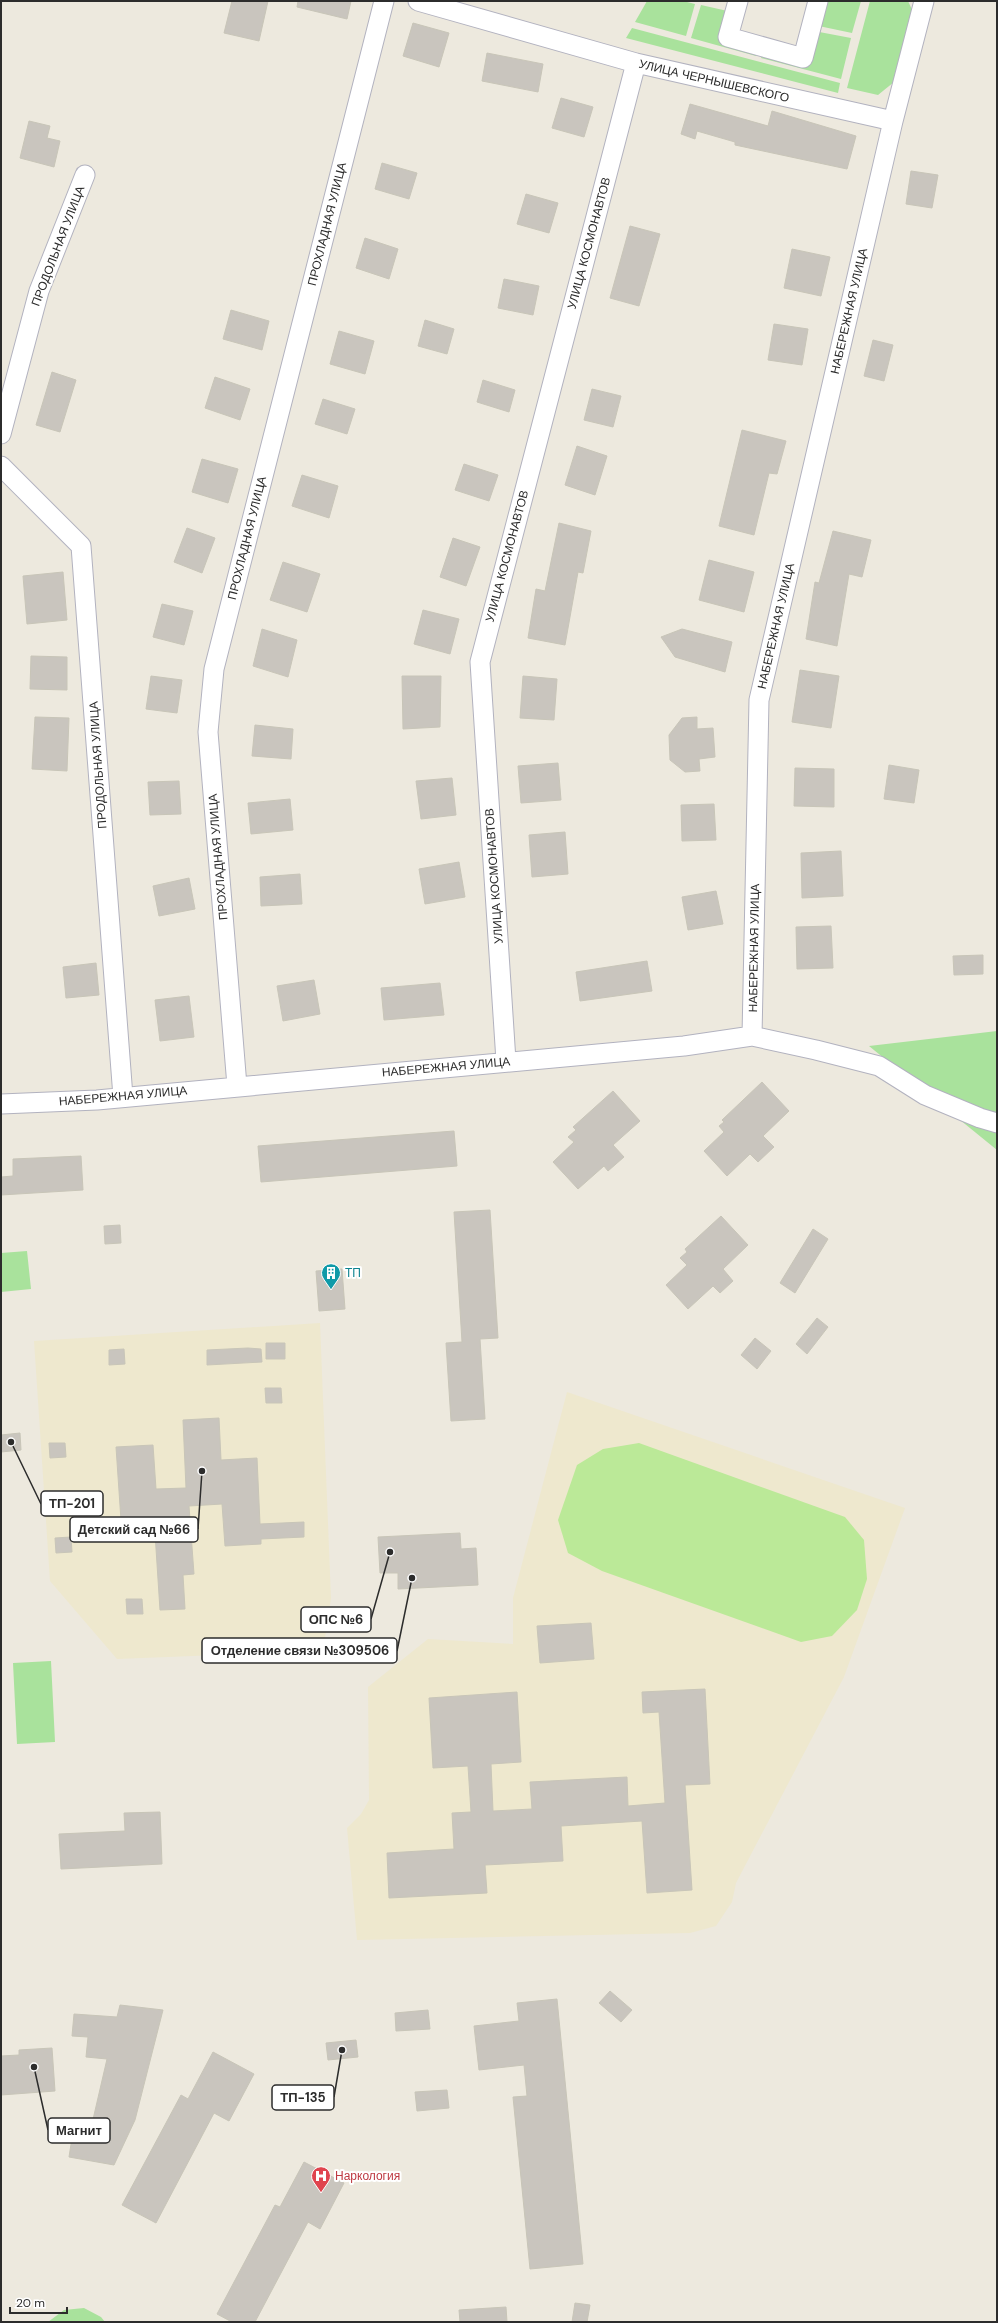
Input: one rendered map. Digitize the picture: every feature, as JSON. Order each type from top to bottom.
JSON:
[{"type":"street","name":"ПРОХЛАДНАЯ УЛИЦА","points":[[237,1086],[208,732],[214,669],[384,1]]},
{"type":"street","name":"УЛИЦА ЧЕРНЫШЕВСКОГО","points":[[418,1],[636,63],[893,121]]},
{"type":"street","points":[[738,1],[728,37],[803,58],[818,1]]},
{"type":"street","points":[[893,121],[924,1]]},
{"type":"street","name":"УЛИЦА КОСМОНАВТОВ","points":[[506,1061],[480,662],[636,63]]},
{"type":"street","name":"НАБЕРЕЖНАЯ УЛИЦА","points":[[1,1104],[123,1097],[684,1046],[752,1036],[759,700],[893,121]]},
{"type":"street","name":"ПРОДОЛЬНАЯ УЛИЦА","points":[[1,434],[39,291],[85,175]]},
{"type":"street","name":"ПРОДОЛЬНАЯ УЛИЦА","points":[[1,466],[81,546],[123,1097]]},
{"type":"street","points":[[752,1036],[879,1066],[926,1095],[980,1118],[997,1122]]},
{"type":"shaded area","points":[[320,1323],[331,1598],[323,1651],[117,1659],[50,1581],[34,1341]]},
{"type":"shaded area","points":[[567,1392],[905,1508],[844,1677],[736,1883],[732,1902],[716,1926],[690,1933],[357,1940],[347,1828],[361,1814],[369,1800],[368,1687],[428,1639],[513,1644],[513,1598]]},
{"type":"green space","points":[[647,1],[683,1],[695,4],[686,36],[635,22]]},
{"type":"green space","points":[[821,1],[861,1],[852,33],[814,25]]},
{"type":"green space","points":[[870,1],[908,1],[914,14],[894,82],[878,95],[847,88]]},
{"type":"green space","points":[[701,5],[732,12],[725,40],[759,48],[756,56],[691,38]]},
{"type":"green space","points":[[632,28],[840,83],[838,93],[626,38]]},
{"type":"green space","points":[[814,31],[851,38],[841,79],[761,58],[763,50],[805,60]]},
{"type":"green space","points":[[997,1031],[997,1150],[869,1046]]},
{"type":"green space","points":[[27,1251],[31,1289],[1,1292],[1,1253]]},
{"type":"green space","points":[[639,1443],[845,1517],[864,1540],[867,1579],[857,1610],[832,1636],[801,1642],[602,1571],[568,1553],[558,1520],[577,1465],[603,1449]]},
{"type":"green space","points":[[51,1661],[55,1742],[17,1744],[13,1663]]},
{"type":"green space","points":[[84,2308],[101,2317],[105,2322],[48,2322],[64,2310]]},
{"type":"building","points":[[232,1],[268,1],[259,41],[224,33]]},
{"type":"building","points":[[298,1],[351,1],[347,19],[297,7]]},
{"type":"building","points":[[413,23],[449,33],[439,67],[403,56]]},
{"type":"building","points":[[487,53],[543,64],[538,92],[482,81]]},
{"type":"building","points":[[561,98],[593,107],[584,137],[552,128]]},
{"type":"building","points":[[690,104],[768,126],[772,111],[856,136],[847,169],[735,145],[735,142],[697,131],[695,139],[681,134]]},
{"type":"building","points":[[29,121],[50,126],[47,138],[60,141],[54,167],[20,158]]},
{"type":"building","points":[[382,163],[417,173],[409,199],[375,189]]},
{"type":"building","points":[[911,171],[938,175],[932,208],[906,204]]},
{"type":"building","points":[[526,194],[558,203],[549,233],[517,224]]},
{"type":"building","points":[[630,226],[660,234],[639,306],[610,298]]},
{"type":"building","points":[[365,238],[398,249],[389,279],[356,268]]},
{"type":"building","points":[[792,249],[830,257],[821,296],[784,288]]},
{"type":"building","points":[[504,279],[539,286],[533,315],[498,308]]},
{"type":"building","points":[[231,310],[269,321],[262,350],[223,339]]},
{"type":"building","points":[[425,320],[454,329],[447,354],[418,346]]},
{"type":"building","points":[[774,324],[808,329],[802,365],[768,360]]},
{"type":"building","points":[[339,331],[374,341],[365,374],[330,364]]},
{"type":"building","points":[[873,340],[893,345],[884,381],[864,376]]},
{"type":"building","points":[[52,372],[76,380],[60,432],[36,425]]},
{"type":"building","points":[[215,377],[250,389],[240,420],[205,408]]},
{"type":"building","points":[[483,380],[515,390],[509,412],[477,402]]},
{"type":"building","points":[[592,389],[621,396],[613,427],[584,420]]},
{"type":"building","points":[[323,399],[355,409],[347,434],[315,424]]},
{"type":"building","points":[[742,430],[786,441],[777,474],[769,473],[754,535],[719,526]]},
{"type":"building","points":[[577,446],[607,456],[595,495],[565,485]]},
{"type":"building","points":[[202,459],[238,469],[228,503],[192,492]]},
{"type":"building","points":[[464,464],[498,475],[489,501],[455,490]]},
{"type":"building","points":[[302,475],[338,486],[329,518],[292,506]]},
{"type":"building","points":[[559,523],[591,531],[583,573],[578,572],[565,645],[528,638],[536,589],[545,591]]},
{"type":"building","points":[[187,528],[215,538],[202,573],[174,562]]},
{"type":"building","points":[[833,531],[871,540],[862,577],[849,574],[837,646],[806,639],[815,582],[819,583]]},
{"type":"building","points":[[453,538],[480,547],[466,586],[440,577]]},
{"type":"building","points":[[709,560],[754,572],[744,612],[699,600]]},
{"type":"building","points":[[283,562],[320,574],[307,612],[270,600]]},
{"type":"building","points":[[63,572],[67,620],[27,624],[23,576]]},
{"type":"building","points":[[162,604],[193,611],[184,645],[153,637]]},
{"type":"building","points":[[423,610],[459,619],[450,654],[414,644]]},
{"type":"building","points":[[262,629],[297,640],[288,677],[253,666]]},
{"type":"building","points":[[682,629],[732,642],[725,672],[675,657],[661,637]]},
{"type":"building","points":[[31,656],[67,657],[67,690],[30,689]]},
{"type":"building","points":[[800,670],[839,676],[831,728],[792,722]]},
{"type":"building","points":[[151,676],[182,680],[177,713],[146,709]]},
{"type":"building","points":[[402,676],[441,676],[440,727],[403,729]]},
{"type":"building","points":[[523,676],[557,679],[554,720],[520,718]]},
{"type":"building","points":[[35,717],[69,718],[67,771],[32,769]]},
{"type":"building","points":[[697,717],[697,729],[713,728],[715,757],[699,759],[700,771],[685,772],[670,760],[669,735],[682,718]]},
{"type":"building","points":[[255,725],[293,729],[291,759],[252,756]]},
{"type":"building","points":[[558,763],[561,800],[521,803],[518,766]]},
{"type":"building","points":[[889,765],[919,770],[914,803],[884,799]]},
{"type":"building","points":[[795,768],[834,769],[834,807],[794,806]]},
{"type":"building","points":[[452,778],[456,815],[421,819],[416,781]]},
{"type":"building","points":[[179,781],[181,814],[150,815],[148,782]]},
{"type":"building","points":[[290,799],[293,830],[251,834],[248,803]]},
{"type":"building","points":[[714,804],[716,840],[682,841],[681,805]]},
{"type":"building","points":[[565,832],[568,874],[532,877],[529,835]]},
{"type":"building","points":[[841,851],[843,896],[802,898],[801,853]]},
{"type":"building","points":[[459,862],[465,897],[425,904],[419,869]]},
{"type":"building","points":[[300,874],[302,904],[261,906],[260,877]]},
{"type":"building","points":[[189,878],[195,909],[159,916],[153,886]]},
{"type":"building","points":[[716,891],[723,924],[688,930],[682,897]]},
{"type":"building","points":[[831,926],[833,968],[797,969],[796,927]]},
{"type":"building","points":[[983,955],[983,974],[954,975],[953,956]]},
{"type":"building","points":[[647,961],[652,991],[580,1001],[576,972]]},
{"type":"building","points":[[96,963],[99,995],[66,998],[63,967]]},
{"type":"building","points":[[314,980],[320,1014],[283,1021],[277,986]]},
{"type":"building","points":[[440,983],[444,1015],[384,1020],[381,988]]},
{"type":"building","points":[[189,996],[194,1037],[160,1041],[155,1000]]},
{"type":"building","points":[[762,1082],[789,1111],[763,1136],[774,1147],[758,1162],[750,1154],[727,1176],[704,1151],[724,1132],[719,1126],[724,1122],[722,1120]]},
{"type":"building","points":[[613,1091],[640,1121],[613,1145],[624,1157],[608,1171],[604,1166],[578,1189],[553,1162],[574,1142],[568,1137],[576,1130],[573,1127]]},
{"type":"building","points":[[454,1131],[457,1166],[261,1182],[258,1146]]},
{"type":"building","points":[[81,1156],[83,1190],[1,1195],[1,1177],[13,1176],[13,1159]]},
{"type":"building","points":[[490,1210],[498,1338],[480,1339],[485,1419],[451,1421],[446,1343],[462,1342],[454,1212]]},
{"type":"building","points":[[721,1216],[748,1245],[723,1269],[733,1281],[720,1293],[713,1286],[688,1309],[666,1285],[687,1265],[680,1258],[687,1252],[685,1249]]},
{"type":"building","points":[[120,1225],[121,1243],[105,1244],[104,1226]]},
{"type":"building","points":[[813,1229],[828,1239],[795,1293],[780,1283]]},
{"type":"building","name":"ТП","points":[[342,1269],[345,1309],[319,1311],[316,1271]]},
{"type":"building","points":[[817,1318],[828,1327],[807,1354],[796,1344]]},
{"type":"building","points":[[755,1338],[771,1351],[757,1369],[741,1355]]},
{"type":"building","points":[[266,1343],[285,1343],[285,1359],[266,1359]]},
{"type":"building","points":[[248,1348],[261,1349],[262,1362],[207,1365],[207,1350]]},
{"type":"building","points":[[124,1349],[125,1364],[109,1365],[109,1350]]},
{"type":"building","points":[[265,1388],[281,1388],[282,1403],[266,1403]]},
{"type":"building","points":[[219,1418],[221,1460],[257,1458],[260,1524],[304,1522],[304,1537],[261,1539],[261,1544],[225,1546],[222,1504],[189,1506],[194,1574],[183,1575],[185,1609],[160,1610],[155,1533],[122,1535],[116,1447],[153,1445],[156,1489],[186,1488],[183,1420]]},
{"type":"building","points":[[20,1433],[21,1450],[1,1452],[1,1435]]},
{"type":"building","points":[[49,1443],[65,1443],[66,1457],[50,1458]]},
{"type":"building","points":[[460,1533],[461,1549],[476,1548],[478,1585],[398,1589],[398,1573],[380,1573],[378,1537]]},
{"type":"building","points":[[71,1537],[72,1552],[56,1553],[55,1538]]},
{"type":"building","points":[[126,1599],[142,1599],[143,1614],[127,1614]]},
{"type":"building","points":[[591,1623],[594,1659],[540,1663],[537,1626]]},
{"type":"building","points":[[705,1689],[710,1784],[685,1785],[692,1890],[647,1893],[642,1821],[561,1826],[563,1861],[485,1865],[487,1893],[389,1898],[387,1853],[454,1849],[452,1813],[471,1812],[468,1766],[433,1768],[429,1698],[517,1692],[521,1762],[491,1764],[493,1811],[532,1809],[530,1782],[627,1777],[628,1806],[665,1803],[659,1712],[643,1713],[642,1692]]},
{"type":"building","points":[[160,1812],[162,1864],[61,1869],[59,1834],[125,1831],[124,1813]]},
{"type":"building","points":[[610,1991],[632,2010],[621,2022],[599,2003]]},
{"type":"building","points":[[557,1999],[583,2264],[530,2269],[513,2097],[527,2096],[524,2065],[479,2070],[474,2026],[519,2021],[517,2003]]},
{"type":"building","points":[[120,2005],[163,2010],[135,2120],[114,2165],[69,2157],[72,2138],[88,2141],[107,2059],[86,2057],[88,2037],[72,2036],[74,2014],[117,2017]]},
{"type":"building","points":[[428,2010],[430,2029],[396,2031],[395,2013]]},
{"type":"building","points":[[356,2040],[358,2057],[328,2060],[326,2043]]},
{"type":"building","points":[[52,2048],[55,2091],[1,2095],[1,2056],[19,2055],[19,2050]]},
{"type":"building","points":[[213,2052],[254,2074],[229,2121],[214,2113],[156,2223],[122,2205],[181,2095],[188,2099]]},
{"type":"building","points":[[447,2090],[449,2108],[417,2111],[415,2092]]},
{"type":"building","points":[[304,2162],[344,2183],[320,2229],[308,2222],[255,2322],[232,2322],[217,2314],[275,2205],[280,2207]]},
{"type":"building","points":[[575,2303],[590,2305],[587,2322],[572,2322]]},
{"type":"building","points":[[506,2307],[507,2322],[460,2322],[459,2310]]},
{"type":"place","name":"ТП","points":[[331,1290]]},
{"type":"place","name":"ТП-201","points":[[11,1442]]},
{"type":"place","name":"Детский сад №66","points":[[202,1471]]},
{"type":"place","name":"ОПС №6","points":[[390,1552]]},
{"type":"place","name":"Отделение связи №309506","points":[[412,1578]]},
{"type":"place","name":"ТП-135","points":[[342,2050]]},
{"type":"place","name":"Магнит","points":[[34,2067]]},
{"type":"place","name":"Наркология","points":[[321,2193]]}]
